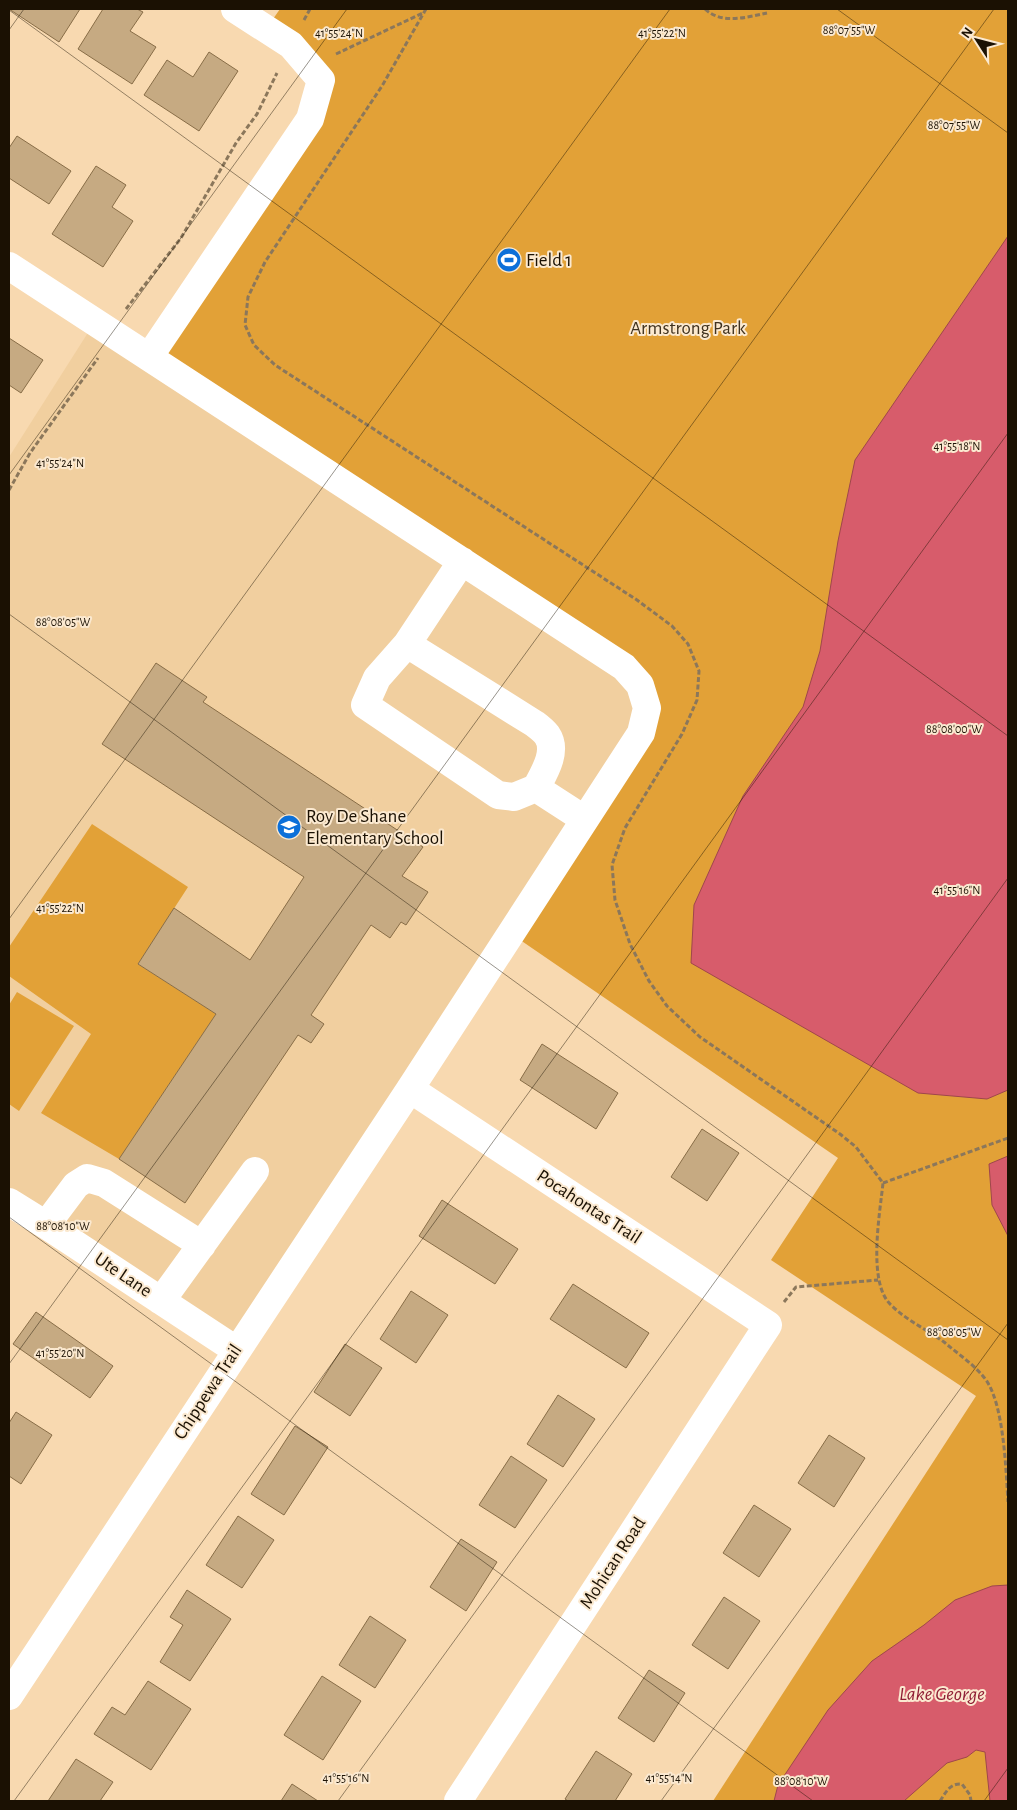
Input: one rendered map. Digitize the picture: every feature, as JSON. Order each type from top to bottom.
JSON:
[{"type":"street","points":[[149,357],[310,119],[320,80],[291,45],[235,9]]},
{"type":"street","name":"Chippewa Trail","points":[[9,266],[624,667],[640,685],[648,708],[641,733],[410,1089],[9,1696]]},
{"type":"street","points":[[408,644],[535,724],[548,735],[551,750],[547,767],[536,788],[514,797],[498,795],[365,705],[377,678],[408,644],[462,561]]},
{"type":"street","points":[[536,788],[584,819]]},
{"type":"street","name":"Pocahontas Trail","points":[[410,1089],[768,1324]]},
{"type":"street","points":[[161,1301],[255,1171]]},
{"type":"street","points":[[46,1225],[76,1185],[87,1178],[104,1183],[202,1245]]},
{"type":"street","name":"Ute Lane","points":[[9,1202],[236,1350]]},
{"type":"street","name":"Mohican Road","points":[[458,1801],[768,1324]]},
{"type":"path","points":[[9,490],[30,453],[102,352],[124,310],[181,238],[236,143],[257,114],[310,9]]},
{"type":"path","points":[[705,9],[717,17],[729,19],[767,13]]},
{"type":"path","points":[[310,68],[425,11]]},
{"type":"path","points":[[1008,1138],[883,1183],[876,1255],[878,1280],[889,1304],[971,1363],[987,1381],[996,1403],[1004,1450],[1008,1502]]},
{"type":"path","points":[[768,1324],[796,1287],[878,1280]]},
{"type":"path","points":[[940,1801],[947,1789],[953,1784],[962,1784],[970,1795],[971,1801],[976,1801]]},
{"type":"shaded area","name":"Roy De Shane Elementary School","points":[[89,331],[619,671],[639,702],[636,726],[234,1336],[9,1194],[9,457]]},
{"type":"green space","name":"Armstrong Park","points":[[280,9],[1008,9],[1008,1801],[713,1801],[976,1396],[771,1260],[838,1158],[510,933],[641,733],[640,685],[149,357],[320,80],[266,29]]},
{"type":"green space","points":[[92,824],[188,887],[138,964],[216,1014],[119,1159],[41,1113],[91,1034],[9,976],[9,947]]},
{"type":"green space","points":[[17,992],[74,1026],[19,1111],[9,1104],[9,1005]]},
{"type":"water","points":[[1008,236],[1008,1090],[987,1099],[918,1093],[691,963],[694,905],[743,796],[803,707],[820,651],[838,541],[855,460]]},
{"type":"water","points":[[1008,1156],[1008,1236],[992,1205],[989,1164]]},
{"type":"water","name":"Lake George","points":[[1008,1585],[1008,1801],[990,1801],[985,1752],[976,1750],[967,1757],[947,1763],[904,1801],[774,1801],[778,1785],[828,1710],[872,1661],[924,1625],[955,1600],[992,1586]]},
{"type":"building","points":[[9,9],[80,9],[59,42]]},
{"type":"building","points":[[103,9],[137,9],[143,12],[130,31],[156,47],[132,84],[78,49]]},
{"type":"building","points":[[209,52],[238,71],[199,131],[144,95],[167,60],[193,77]]},
{"type":"building","points":[[17,136],[71,171],[49,204],[9,178],[9,148]]},
{"type":"building","points":[[96,166],[126,185],[112,207],[133,221],[103,267],[52,234]]},
{"type":"building","points":[[9,338],[43,360],[21,393],[9,385]]},
{"type":"building","name":"Roy De Shane Elementary School","points":[[156,663],[207,697],[203,702],[423,847],[402,876],[428,892],[406,925],[401,922],[390,938],[371,925],[311,1015],[324,1024],[311,1043],[298,1035],[185,1203],[119,1159],[216,1014],[138,964],[174,908],[250,960],[304,877],[102,744]]},
{"type":"building","points":[[542,1044],[618,1093],[596,1129],[520,1080]]},
{"type":"building","points":[[702,1129],[739,1153],[707,1201],[671,1177]]},
{"type":"building","points":[[442,1200],[518,1249],[495,1284],[419,1236]]},
{"type":"building","points":[[573,1284],[649,1333],[626,1368],[550,1319]]},
{"type":"building","points":[[411,1291],[448,1315],[416,1363],[380,1339]]},
{"type":"building","points":[[36,1312],[113,1366],[90,1398],[13,1344]]},
{"type":"building","points":[[345,1344],[382,1368],[350,1416],[314,1392]]},
{"type":"building","points":[[558,1395],[595,1419],[563,1467],[527,1444]]},
{"type":"building","points":[[16,1412],[52,1435],[21,1484],[9,1476],[9,1423]]},
{"type":"building","points":[[295,1426],[328,1447],[284,1515],[251,1494]]},
{"type":"building","points":[[829,1435],[865,1458],[834,1507],[798,1483]]},
{"type":"building","points":[[511,1456],[547,1480],[515,1528],[479,1505]]},
{"type":"building","points":[[754,1505],[791,1529],[759,1577],[723,1553]]},
{"type":"building","points":[[238,1516],[274,1540],[242,1588],[206,1565]]},
{"type":"building","points":[[461,1539],[497,1562],[466,1611],[430,1587]]},
{"type":"building","points":[[187,1590],[231,1619],[190,1681],[160,1662],[183,1625],[170,1617]]},
{"type":"building","points":[[724,1597],[760,1621],[728,1669],[692,1645]]},
{"type":"building","points":[[370,1616],[406,1640],[375,1688],[339,1665]]},
{"type":"building","points":[[649,1670],[685,1693],[654,1742],[618,1718]]},
{"type":"building","points":[[322,1676],[361,1701],[323,1760],[284,1735]]},
{"type":"building","points":[[148,1681],[191,1709],[151,1770],[94,1734],[112,1707],[125,1715]]},
{"type":"building","points":[[596,1751],[632,1774],[615,1801],[568,1801],[565,1799]]},
{"type":"building","points":[[76,1759],[113,1782],[100,1801],[48,1801]]},
{"type":"building","points":[[292,1784],[318,1801],[281,1801]]},
{"type":"place","name":"Field 1","points":[[509,260]]},
{"type":"place","name":"Roy De Shane Elementary School","points":[[289,827]]}]
